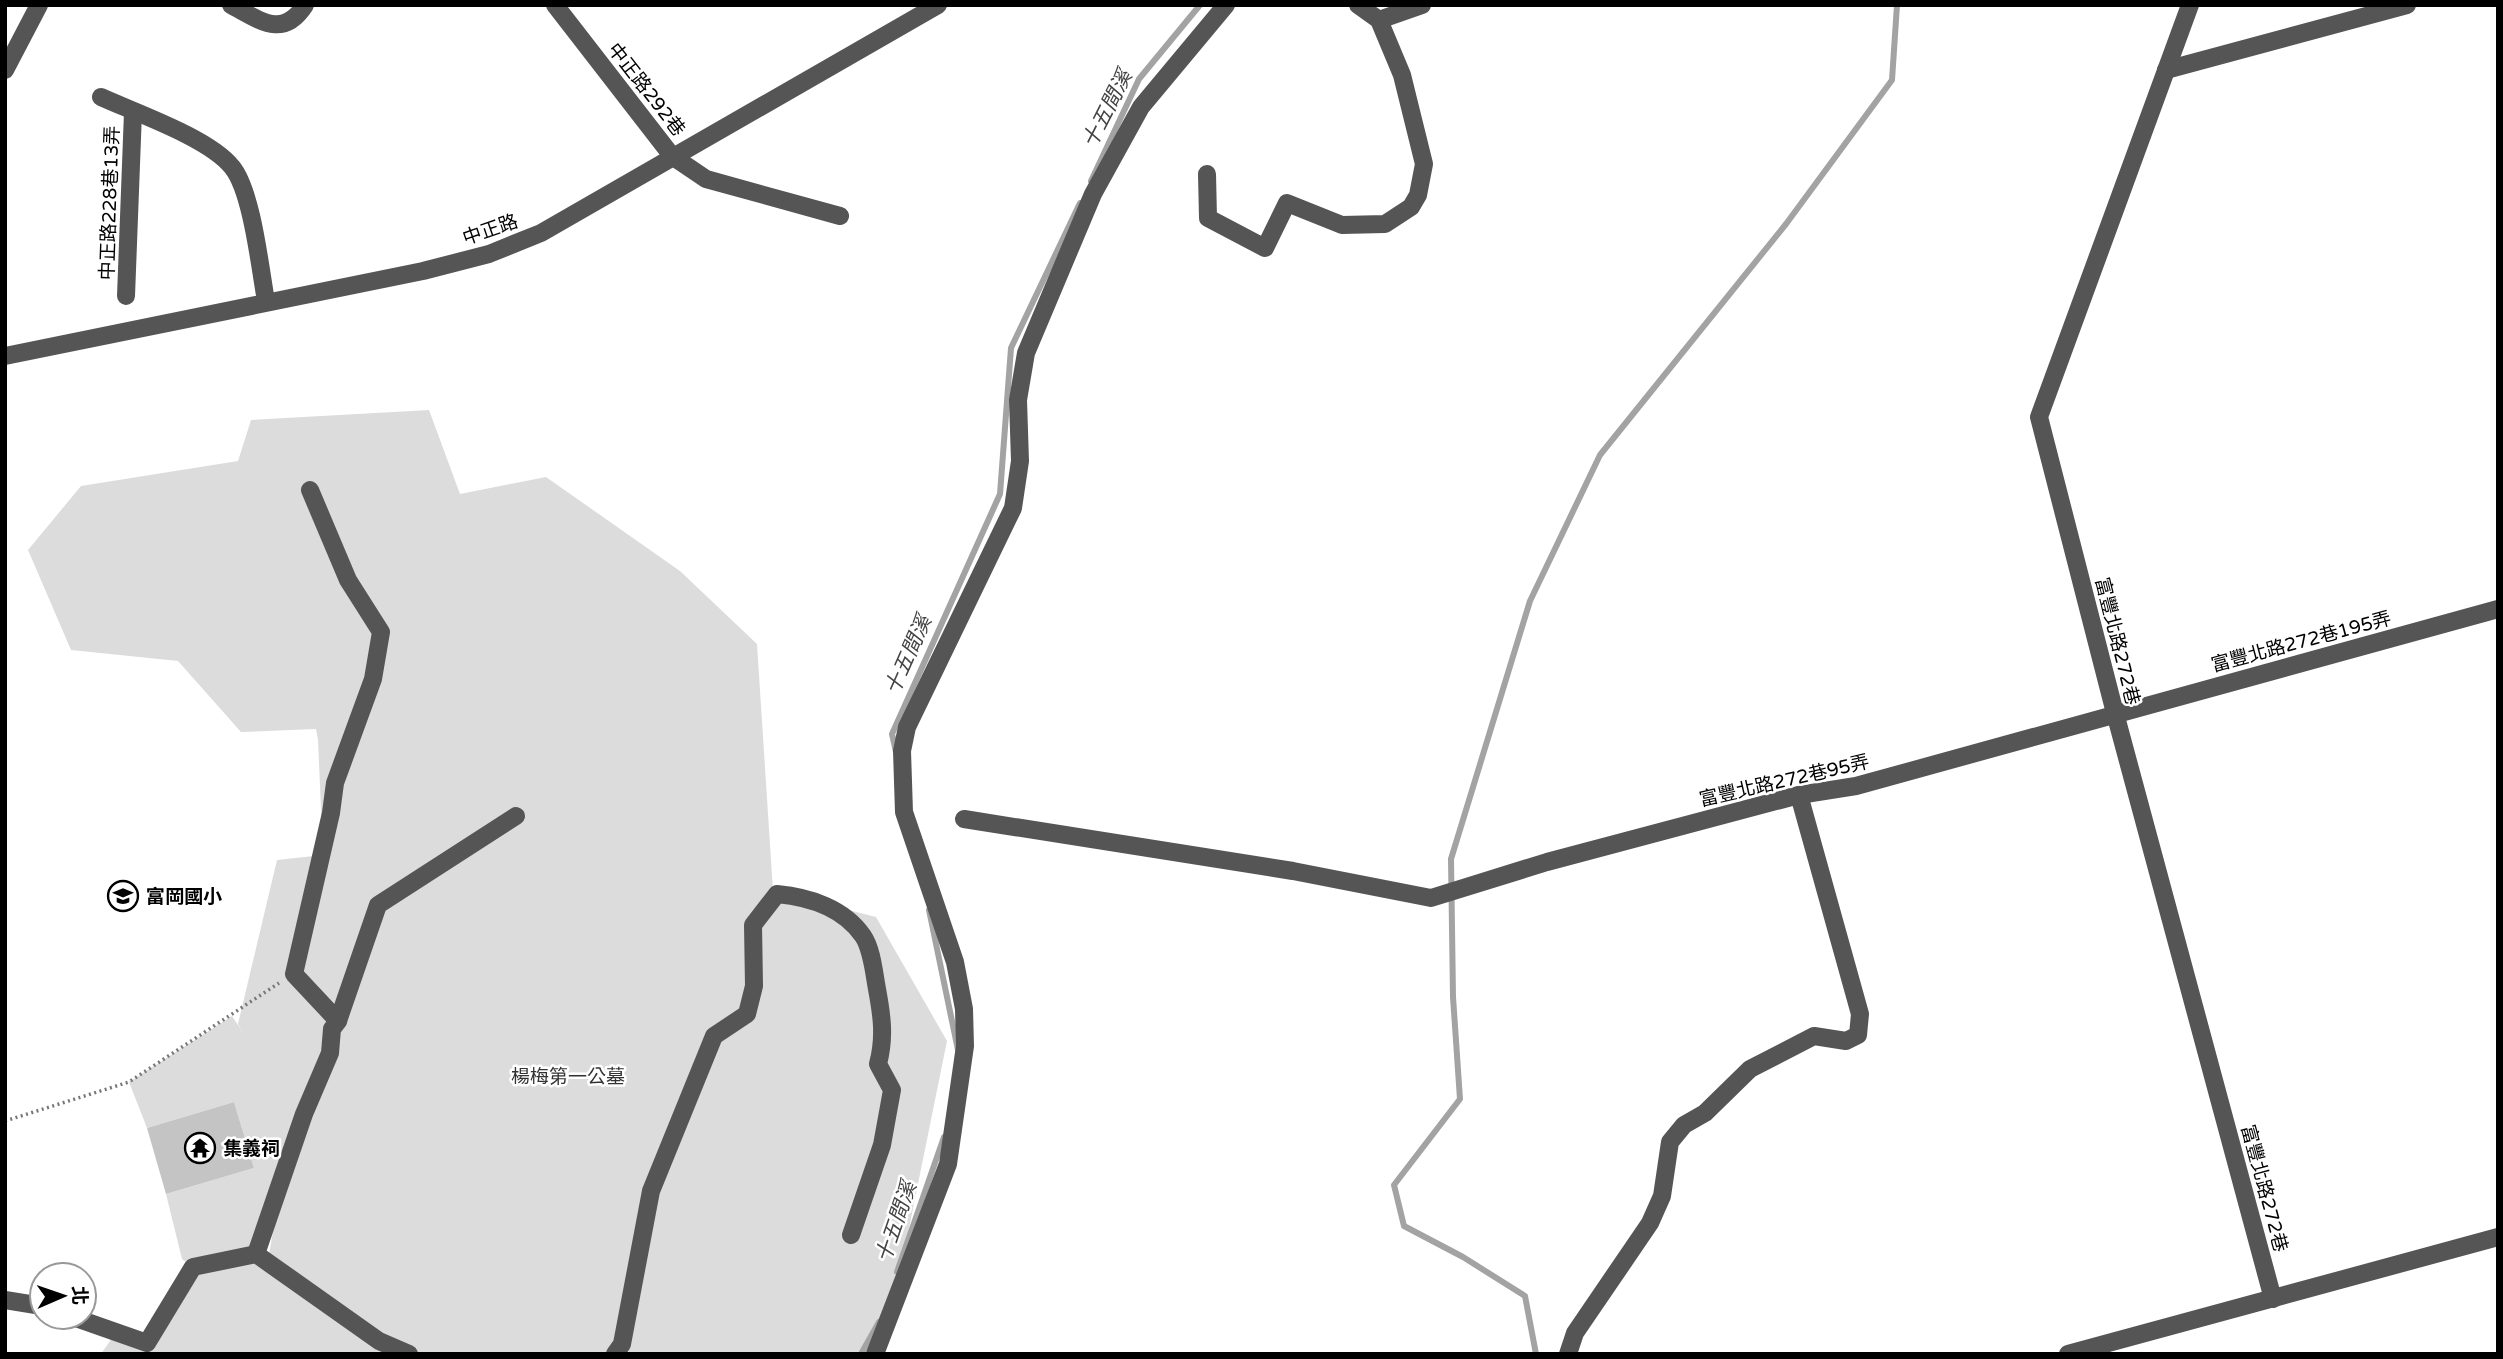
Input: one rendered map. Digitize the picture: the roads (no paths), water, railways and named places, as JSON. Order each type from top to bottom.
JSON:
[{"type":"street","points":[[5,70],[40,5]]},
{"type":"street","points":[[231,5],[279,26],[295,21],[305,5]]},
{"type":"street","name":"中正路292巷","points":[[555,5],[672,156],[706,179],[840,216]]},
{"type":"street","name":"中正路","points":[[5,356],[423,271],[489,254],[541,233],[937,5]]},
{"type":"street","points":[[875,1354],[948,1164],[965,1046],[964,1009],[955,962],[904,812],[902,751],[907,727],[1013,508],[1020,461],[1018,400],[1026,353],[1093,194],[1141,107],[1226,5]]},
{"type":"street","points":[[1207,174],[1208,218],[1265,248],[1287,203],[1342,225],[1384,224],[1411,207],[1423,183],[1424,164],[1402,75],[1379,20],[1358,5]]},
{"type":"street","points":[[1379,20],[1422,5]]},
{"type":"street","name":"富豐北路272巷","points":[[2190,5],[2039,416],[2115,713],[2273,1299]]},
{"type":"street","points":[[2166,70],[2407,5]]},
{"type":"street","name":"中正路228巷13弄","points":[[101,97],[212,148],[233,168],[245,195],[266,301]]},
{"type":"street","name":"中正路228巷13弄","points":[[126,296],[133,111]]},
{"type":"street","points":[[310,489],[348,580],[381,632],[373,679],[335,783],[331,813],[294,974],[338,1021]]},
{"type":"street","name":"富豐北路272巷195弄","points":[[2115,713],[2498,609]]},
{"type":"street","name":"富豐北路272巷95弄","points":[[964,819],[1293,871],[1431,898],[1547,862],[1799,795],[1856,786],[2115,713]]},
{"type":"street","points":[[1568,1354],[1575,1333],[1650,1223],[1662,1196],[1670,1142],[1684,1125],[1705,1113],[1750,1069],[1814,1037],[1846,1041],[1858,1035],[1860,1014],[1799,795]]},
{"type":"street","points":[[256,1254],[304,1114],[330,1053],[332,1029],[338,1021],[378,905],[516,816]]},
{"type":"street","points":[[615,1354],[622,1344],[651,1191],[714,1036],[747,1014],[754,986],[753,925],[778,894],[798,896],[834,909],[864,937],[874,973],[885,1040],[878,1064],[892,1090],[882,1145],[851,1235]]},
{"type":"street","points":[[2068,1354],[2498,1237]]},
{"type":"street","points":[[98,1326],[147,1343],[193,1267],[256,1254],[379,1341],[409,1354]]},
{"type":"street","points":[[5,1300],[28,1304]]},
{"type":"waterway","name":"十五間溪","points":[[1091,181],[1139,79],[1200,5]]},
{"type":"waterway","points":[[1536,1354],[1525,1296],[1463,1257],[1404,1226],[1394,1185],[1460,1099],[1453,997],[1451,859],[1530,601],[1600,455],[1786,224],[1892,80],[1897,5]]},
{"type":"waterway","name":"十五間溪","points":[[896,752],[892,734],[1000,494],[1011,348],[1080,203]]},
{"type":"waterway","name":"十五間溪","points":[[929,910],[958,1050]]},
{"type":"waterway","name":"十五間溪","points":[[897,1272],[944,1137]]},
{"type":"waterway","name":"十五間溪","points":[[861,1354],[879,1322]]},
{"type":"place","name":"富岡國小","points":[[123,896]]},
{"type":"place","name":"集義祠","points":[[200,1148]]},
{"type":"park label","name":"楊梅第一公墓","points":[[568,1076]]}]
